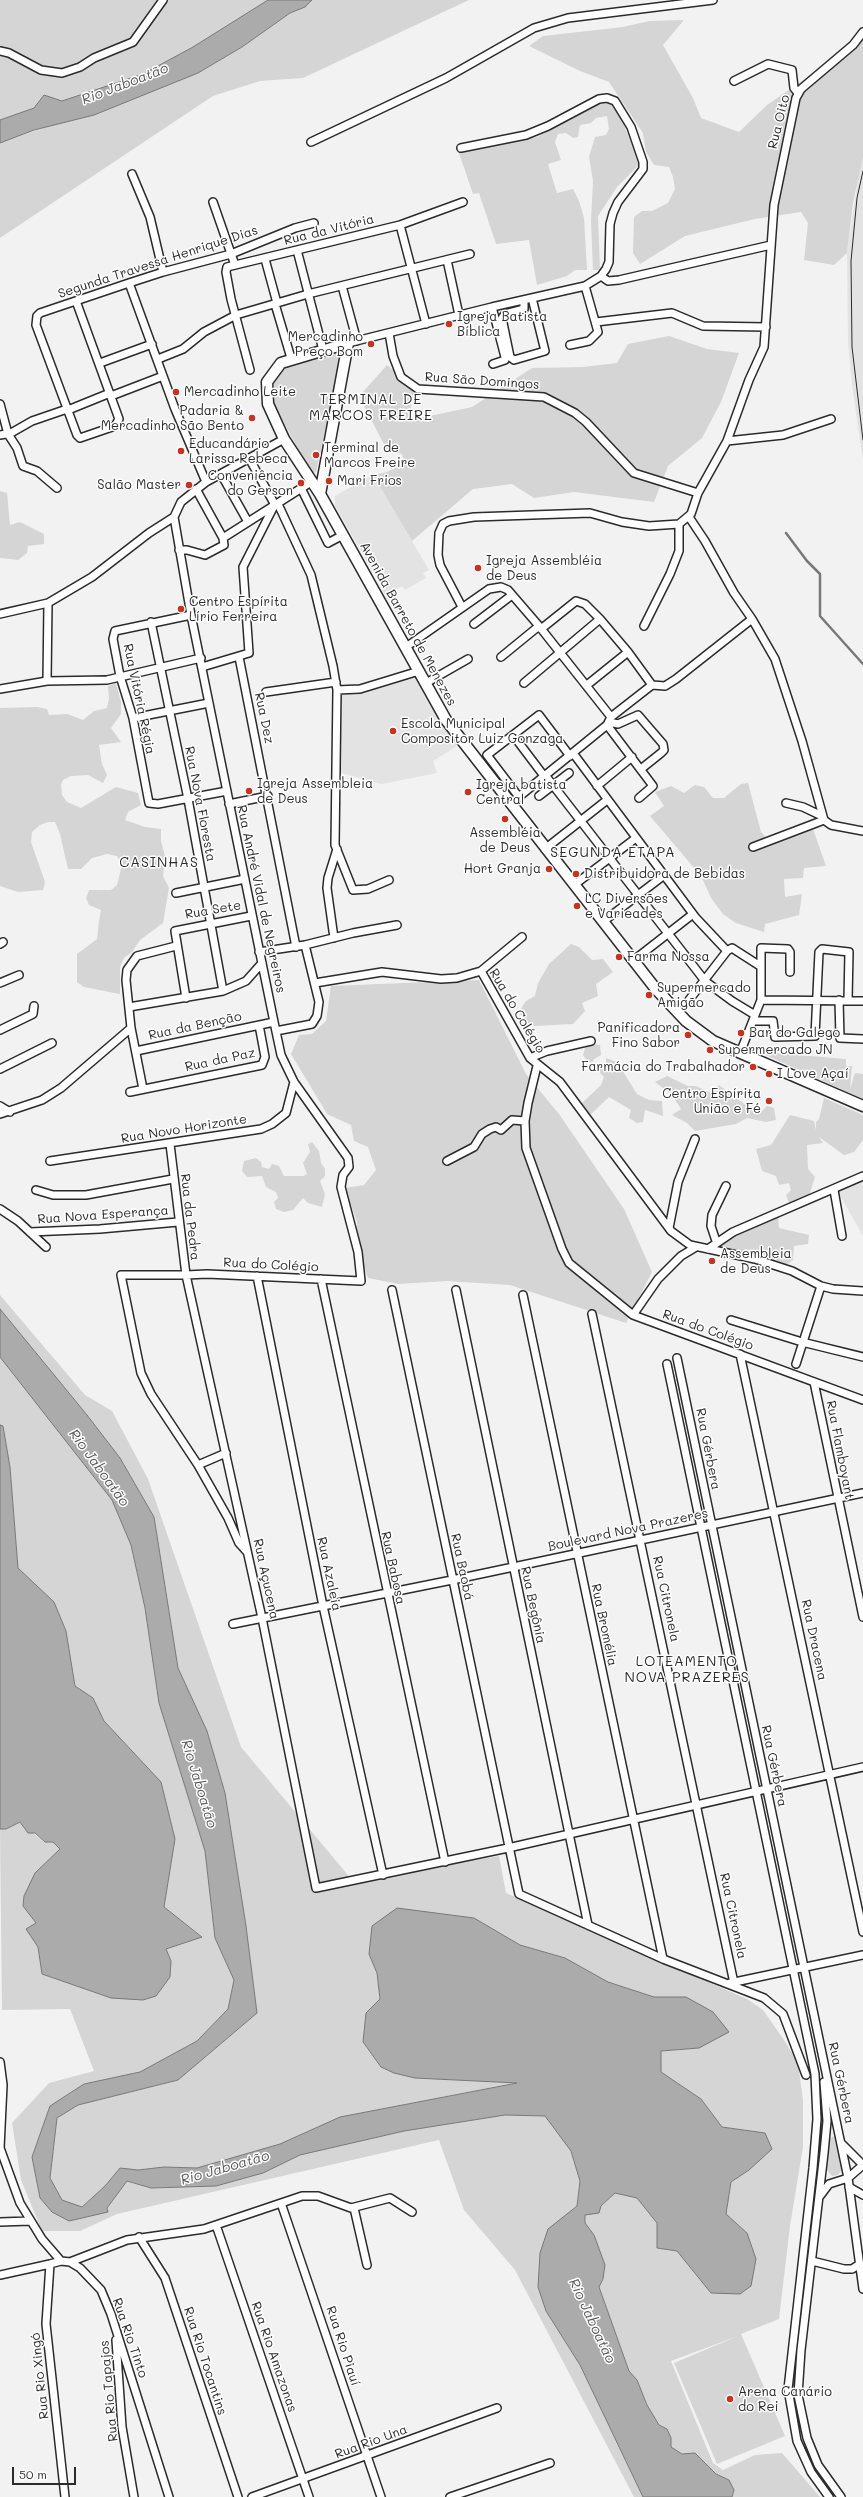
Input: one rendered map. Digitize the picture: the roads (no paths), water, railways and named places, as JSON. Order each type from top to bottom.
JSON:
[{"type":"main road","name":"Avenida Barreto de Menezes","points":[[352,342],[291,358],[279,365],[266,386],[270,411],[284,439],[320,494],[446,720],[545,849],[634,960],[686,1021],[714,1041],[863,1106]]},
{"type":"main road","points":[[320,494],[352,342]]},
{"type":"street","points":[[0,51],[41,70],[62,73],[134,42],[163,0]]},
{"type":"street","points":[[311,142],[446,78],[534,28],[568,18],[713,0]]},
{"type":"street","name":"Rua Oito","points":[[689,516],[698,493],[727,440],[746,386],[764,347],[771,245],[778,181],[798,93],[853,45],[863,32]]},
{"type":"street","points":[[734,81],[768,64],[792,70],[794,88],[798,93]]},
{"type":"street","points":[[342,286],[352,342],[492,306],[585,286],[600,276],[608,262],[610,224],[618,202],[643,169],[643,162],[631,127],[615,101],[607,98],[598,100],[548,126],[526,135],[461,148]]},
{"type":"street","points":[[132,174],[150,217],[163,272]]},
{"type":"street","points":[[213,202],[235,265],[228,267],[226,272],[250,370]]},
{"type":"street","name":"Rua da Vitória","points":[[235,265],[265,259],[400,225],[463,202]]},
{"type":"street","name":"Segunda Travessa Henrique Dias","points":[[68,410],[35,320],[40,313],[163,272],[231,254],[295,228],[314,223]]},
{"type":"street","points":[[400,225],[426,324]]},
{"type":"street","points":[[600,276],[608,281],[619,280],[771,245]]},
{"type":"street","points":[[297,250],[323,350]]},
{"type":"street","points":[[158,359],[183,349],[204,332],[236,315],[308,294],[470,254]]},
{"type":"street","points":[[265,259],[291,358]]},
{"type":"street","points":[[447,260],[460,315]]},
{"type":"street","points":[[129,283],[163,376],[206,482]]},
{"type":"street","points":[[570,345],[595,337],[598,332],[585,286]]},
{"type":"street","points":[[524,300],[524,309],[505,314],[502,318],[510,357],[514,360],[545,351],[532,298]]},
{"type":"street","points":[[68,410],[77,435],[80,438],[115,426],[119,419],[100,363],[76,301]]},
{"type":"street","points":[[492,306],[505,357],[505,360],[493,364]]},
{"type":"street","points":[[596,322],[672,313],[703,326],[766,327]]},
{"type":"street","name":"Rua São Domingos","points":[[389,333],[393,356],[401,377],[418,389],[544,397],[575,413],[586,422],[634,473],[698,493]]},
{"type":"street","points":[[100,363],[152,344]]},
{"type":"street","points":[[0,435],[8,434],[32,421],[68,410],[163,376]]},
{"type":"street","points":[[0,404],[8,434],[17,448],[23,466],[38,471],[58,488]]},
{"type":"street","points":[[727,440],[783,435],[831,419]]},
{"type":"street","points":[[0,614],[48,603],[92,577],[149,533],[174,517],[181,502],[196,489],[284,439]]},
{"type":"street","points":[[249,458],[276,505],[311,574],[336,682],[335,826],[337,849],[353,890],[368,889],[389,880]]},
{"type":"street","points":[[221,474],[248,522]]},
{"type":"street","points":[[223,538],[311,482]]},
{"type":"street","points":[[301,488],[328,543],[343,535]]},
{"type":"street","points":[[179,550],[187,550],[200,555],[207,555],[223,546],[223,538],[196,489]]},
{"type":"street","points":[[202,667],[239,658],[249,653],[250,649],[244,564],[276,505]]},
{"type":"street","points":[[462,608],[440,565],[438,555],[439,533],[443,524],[449,521],[474,517],[590,513],[622,522],[649,526],[680,524],[689,516],[734,593],[752,618],[774,659],[802,740],[823,818]]},
{"type":"street","name":"Rua André Vidal de Negreiros","points":[[174,517],[191,615],[201,658],[226,791],[281,1055],[294,1082],[348,1158],[349,1167],[343,1175],[341,1187],[357,1245],[361,1281]]},
{"type":"street","points":[[644,626],[670,574],[679,552],[680,524]]},
{"type":"street","points":[[406,647],[496,586],[508,590],[587,685],[609,721],[653,786],[639,798]]},
{"type":"street","points":[[474,624],[512,595]]},
{"type":"street","points":[[501,657],[579,601],[590,608],[600,619],[628,652],[652,685]]},
{"type":"street","points":[[47,681],[48,603]]},
{"type":"street","name":"Rua Vitória Régia","points":[[188,799],[158,804],[147,801],[133,718],[120,676],[114,639],[115,631],[151,622],[191,615]]},
{"type":"street","points":[[510,804],[572,754],[652,685],[665,686],[671,682],[752,618]]},
{"type":"street","points":[[524,683],[600,619]]},
{"type":"street","name":"Rua Nova Floresta","points":[[151,622],[159,668],[170,711],[188,799],[223,991]]},
{"type":"street","points":[[587,685],[628,652]]},
{"type":"street","points":[[0,689],[47,681],[107,680],[201,658]]},
{"type":"street","name":"Rua Dez","points":[[239,658],[268,796],[296,947]]},
{"type":"street","points":[[426,684],[468,659]]},
{"type":"street","points":[[337,690],[360,689],[419,671]]},
{"type":"street","points":[[266,692],[336,682]]},
{"type":"street","points":[[133,718],[209,703]]},
{"type":"street","points":[[519,797],[487,755],[539,715],[597,786],[693,914],[727,951]]},
{"type":"street","points":[[609,721],[618,724],[638,715],[663,744],[664,750],[641,768]]},
{"type":"street","points":[[513,735],[705,981],[754,1018],[773,1021],[775,1037],[814,1037],[816,1035],[819,952],[822,949],[849,952],[848,1000]]},
{"type":"street","points":[[597,786],[632,756]]},
{"type":"street","points":[[539,796],[569,774]]},
{"type":"street","points":[[188,799],[226,791]]},
{"type":"street","points":[[229,804],[268,796]]},
{"type":"street","points":[[545,849],[607,800]]},
{"type":"street","points":[[786,803],[803,807],[823,818],[832,825],[863,831]]},
{"type":"street","points":[[753,848],[823,818]]},
{"type":"street","points":[[574,885],[636,838]]},
{"type":"street","points":[[334,938],[327,888],[328,878],[337,849]]},
{"type":"street","points":[[604,921],[663,876]]},
{"type":"street","points":[[176,893],[204,886],[245,879]]},
{"type":"street","points":[[634,960],[693,914]]},
{"type":"street","name":"Rua Sete","points":[[186,998],[174,933],[177,930],[251,916]]},
{"type":"street","points":[[259,952],[296,947],[397,926]]},
{"type":"street","points":[[480,971],[522,938]]},
{"type":"street","points":[[276,1032],[314,1022],[319,1009],[315,983],[305,945]]},
{"type":"street","points":[[144,1089],[131,1028],[126,980],[131,962],[143,953],[176,946]]},
{"type":"street","points":[[689,1000],[727,951],[732,948],[760,966]]},
{"type":"street","points":[[740,1053],[761,1000],[761,948],[788,949],[790,952],[790,972]]},
{"type":"street","points":[[129,1007],[223,991],[246,980],[262,962]]},
{"type":"street","name":"Rua do Colégio","points":[[315,983],[382,972],[441,978],[457,978],[480,971],[530,1058],[537,1066],[560,1082],[669,1228],[682,1240],[696,1247],[755,1259],[792,1271],[821,1286],[833,1289],[863,1291]]},
{"type":"street","points":[[0,983],[19,975]]},
{"type":"street","points":[[761,1000],[818,999],[863,1001]]},
{"type":"street","points":[[839,1000],[840,1038],[863,1038]]},
{"type":"street","points":[[0,1030],[33,1014],[34,1006]]},
{"type":"street","points":[[259,1025],[274,1022]]},
{"type":"street","name":"Rua da Benção","points":[[136,1051],[259,1025]]},
{"type":"street","name":"Rua da Paz","points":[[130,1092],[262,1065],[265,1057],[259,1025]]},
{"type":"street","points":[[0,1114],[10,1112],[42,1100],[69,1084],[98,1055],[131,1028]]},
{"type":"street","points":[[530,1058],[548,1051],[591,1041]]},
{"type":"street","points":[[0,1069],[52,1044]]},
{"type":"street","name":"Rua do Colégio","points":[[537,1066],[529,1094],[526,1121],[526,1144],[532,1167],[562,1249],[569,1262],[633,1315],[863,1400]]},
{"type":"street","name":"Rua Novo Horizonte","points":[[50,1160],[250,1132],[272,1124],[286,1113],[294,1082]]},
{"type":"street","points":[[0,1106],[10,1112]]},
{"type":"street","points":[[447,1161],[474,1147],[482,1134],[490,1129],[496,1127],[501,1130],[512,1120],[526,1121]]},
{"type":"street","points":[[669,1228],[678,1182],[695,1139]]},
{"type":"street","name":"Rua da Pedra","points":[[170,1144],[178,1222],[186,1272]]},
{"type":"street","points":[[708,1249],[716,1242],[733,1232],[834,1190],[863,1176]]},
{"type":"street","points":[[36,1190],[53,1195],[86,1195],[173,1179]]},
{"type":"street","points":[[716,1242],[711,1226],[712,1215],[726,1186]]},
{"type":"street","points":[[834,1190],[842,1236]]},
{"type":"street","name":"Rua Nova Esperança","points":[[0,1209],[30,1232],[46,1247]]},
{"type":"street","name":"Rua Nova Esperança","points":[[30,1232],[100,1229],[178,1222]]},
{"type":"street","points":[[633,1315],[658,1279],[681,1256],[696,1247]]},
{"type":"street","name":"Rua do Colégio","points":[[198,1465],[151,1394],[141,1373],[121,1275],[186,1272],[361,1281]]},
{"type":"street","name":"Rua Açucena","points":[[186,1272],[262,1618],[316,1888],[382,1875]]},
{"type":"street","name":"Rua Azaleia","points":[[257,1276],[323,1606],[382,1875]]},
{"type":"street","name":"Rua Babosa","points":[[321,1279],[386,1593],[445,1862]]},
{"type":"street","points":[[796,1364],[821,1286]]},
{"type":"street","name":"Rua Baobá","points":[[392,1290],[508,1848],[519,1894],[588,1925]]},
{"type":"street","name":"Rua Begônia","points":[[456,1290],[588,1925]]},
{"type":"street","name":"Rua Bromélia","points":[[523,1295],[632,1820],[663,1959]]},
{"type":"street","name":"Rua Citronela","points":[[592,1314],[697,1805],[731,1983]]},
{"type":"street","points":[[731,1320],[802,1342],[863,1357]]},
{"type":"street","name":"Rua Dracena","points":[[740,1354],[775,1511],[863,1932]]},
{"type":"street","name":"Rua Gérbera","points":[[677,1358],[711,1525],[768,1789],[823,2060],[842,2144],[861,2265],[863,2289]]},
{"type":"street","name":"Rua Gérbera","points":[[667,1364],[700,1528],[758,1792],[815,2074],[817,2119],[788,2389],[797,2441],[811,2472],[829,2497]]},
{"type":"street","name":"Rua Flamboyant","points":[[814,1382],[863,1617]]},
{"type":"street","points":[[226,1453],[198,1465],[239,1543],[247,1552]]},
{"type":"street","name":"Boulevard Nova Prazeres","points":[[233,1624],[452,1580],[863,1493]]},
{"type":"street","points":[[382,1875],[863,1768]]},
{"type":"street","points":[[588,1925],[663,1959],[731,1983],[764,1998],[783,2014],[806,2075]]},
{"type":"street","points":[[731,1983],[863,1955]]},
{"type":"street","points":[[823,2060],[827,2121],[820,2196],[801,2350],[798,2396],[800,2415],[818,2465],[841,2497]]},
{"type":"street","points":[[0,2062],[3,2085],[0,2148],[20,2203],[30,2221],[61,2261]]},
{"type":"street","points":[[820,2196],[829,2184],[848,2178],[863,2165],[842,2144]]},
{"type":"street","points":[[849,2188],[863,2195]]},
{"type":"street","points":[[0,2275],[61,2261],[70,2262],[108,2246],[139,2237],[190,2232],[216,2225],[302,2196],[318,2196],[354,2208],[390,2198],[412,2212]]},
{"type":"street","name":"Rua Rio Piauí","points":[[281,2203],[381,2497]]},
{"type":"street","points":[[354,2208],[367,2265]]},
{"type":"street","points":[[0,2222],[30,2221]]},
{"type":"street","name":"Rua Rio Amazonas","points":[[216,2225],[310,2497]]},
{"type":"street","name":"Rua Rio Tocantins","points":[[139,2237],[165,2278],[238,2497]]},
{"type":"street","points":[[812,2261],[852,2269],[861,2265]]},
{"type":"street","name":"Rua Rio Tinto","points":[[70,2262],[80,2268],[101,2290],[116,2331],[169,2497]]},
{"type":"street","name":"Rua Rio Xingó","points":[[50,2264],[46,2324],[65,2497]]},
{"type":"street","name":"Rua Rio Tapajos","points":[[116,2331],[122,2427],[134,2497]]},
{"type":"street","name":"Rua Rio Una","points":[[252,2497],[367,2457],[497,2408]]},
{"type":"street","points":[[450,2497],[550,2463]]},
{"type":"water","name":"Rio Jaboatão","points":[[268,0],[312,0],[305,7],[290,13],[242,47],[198,73],[94,115],[34,130],[0,143],[0,120],[34,108],[44,95],[62,101],[143,74],[193,47]]},
{"type":"water","name":"Rio Jaboatão","points":[[0,1309],[87,1415],[120,1458],[154,1517],[178,1668],[207,1731],[225,1793],[246,1926],[257,2013],[178,2080],[78,2105],[57,2118],[50,2178],[62,2200],[82,2207],[105,2186],[120,2168],[138,2170],[164,2167],[197,2168],[280,2144],[340,2117],[517,2083],[415,2078],[394,2073],[381,2067],[363,2042],[366,2013],[380,1999],[377,1973],[369,1954],[372,1926],[397,1908],[474,1918],[520,1945],[565,1958],[608,1982],[654,1997],[686,1997],[713,2012],[729,2032],[699,2048],[661,2051],[661,2072],[701,2099],[722,2127],[765,2133],[772,2149],[749,2170],[731,2182],[726,2214],[747,2233],[756,2259],[751,2286],[740,2294],[711,2293],[677,2251],[657,2248],[657,2223],[637,2198],[615,2193],[601,2206],[599,2213],[585,2215],[585,2223],[594,2235],[605,2265],[603,2279],[599,2287],[629,2371],[637,2380],[647,2405],[659,2425],[667,2429],[671,2438],[671,2447],[682,2454],[695,2453],[716,2474],[729,2480],[734,2490],[732,2497],[643,2497],[580,2365],[546,2311],[538,2287],[540,2253],[548,2229],[577,2206],[580,2181],[571,2151],[545,2116],[505,2115],[404,2131],[300,2155],[263,2173],[216,2186],[151,2188],[127,2181],[107,2208],[108,2212],[69,2221],[52,2212],[40,2198],[32,2157],[50,2106],[84,2084],[140,2072],[197,2041],[228,2009],[234,1980],[215,1938],[205,1851],[159,1703],[145,1608],[131,1545],[112,1500],[0,1357]]},
{"type":"water","points":[[0,1425],[3,1426],[10,1467],[18,1568],[54,1602],[66,1631],[75,1686],[93,1698],[104,1721],[161,1782],[175,1839],[164,1907],[202,1937],[166,1949],[171,1961],[170,1977],[156,1996],[143,2000],[111,1998],[42,1974],[38,1947],[26,1929],[36,1923],[23,1906],[24,1896],[35,1873],[60,1849],[53,1842],[45,1842],[35,1833],[28,1833],[20,1822],[6,1829],[0,1829]]},
{"type":"waterway","points":[[786,533],[807,561],[820,574],[820,616],[863,664]]},
{"type":"tram line","points":[[863,171],[857,198],[851,261],[852,347],[863,440]]},
{"type":"place","name":"Igreja Batista Bíblica","points":[[449,324]]},
{"type":"place","name":"Mercadinho Preço Bom","points":[[371,344]]},
{"type":"place","name":"Mercadinho Leite","points":[[176,392]]},
{"type":"place","name":"Padaria & Mercadinho São Bento","points":[[252,418]]},
{"type":"place","name":"Educandário Larissa Rebeca","points":[[181,451]]},
{"type":"place","name":"Terminal de Marcos Freire","points":[[316,455]]},
{"type":"place","name":"Mari Frios","points":[[329,481]]},
{"type":"place","name":"Conveniência do Gerson","points":[[301,483]]},
{"type":"place","name":"Salão Master","points":[[189,485]]},
{"type":"place","name":"Igreja Assembléia de Deus","points":[[478,568]]},
{"type":"place","name":"Centro Espírita Lírio Ferreira","points":[[181,609]]},
{"type":"place","name":"Escola Municipal Compositor Luiz Gonzaga","points":[[393,731]]},
{"type":"place","name":"Igreja Assembleia de Deus","points":[[249,791]]},
{"type":"place","name":"Igreja batista Central","points":[[468,792]]},
{"type":"place","name":"Assembléia de Deus","points":[[505,819]]},
{"type":"place","name":"Hort Granja","points":[[549,869]]},
{"type":"place","name":"Distribuidora de Bebidas","points":[[576,874]]},
{"type":"place","name":"LC Diversões e Varieades","points":[[577,906]]},
{"type":"place","name":"Farma Nossa","points":[[619,957]]},
{"type":"place","name":"Supermercado Amigão","points":[[649,995]]},
{"type":"place","name":"Bar do Galego","points":[[741,1033]]},
{"type":"place","name":"Panificadora Fino Sabor","points":[[688,1035]]},
{"type":"place","name":"Supermercado JN","points":[[710,1050]]},
{"type":"place","name":"Farmácia do Trabalhador","points":[[753,1067]]},
{"type":"place","name":"I Love Açaí","points":[[769,1074]]},
{"type":"place","name":"Centro Espírita União e Fé","points":[[769,1101]]},
{"type":"place","name":"Assembleia de Deus","points":[[712,1261]]},
{"type":"place","name":"Arena Canário do Rei","points":[[730,2399]]},
{"type":"district","name":"TERMINAL DE MARCOS FREIRE","points":[[371,408]]},
{"type":"district","name":"SEGUNDA ETAPA","points":[[613,853]]},
{"type":"district","name":"CASINHAS","points":[[159,863]]},
{"type":"district","name":"LOTEAMENTO NOVA PRAZERES","points":[[687,1670]]}]
